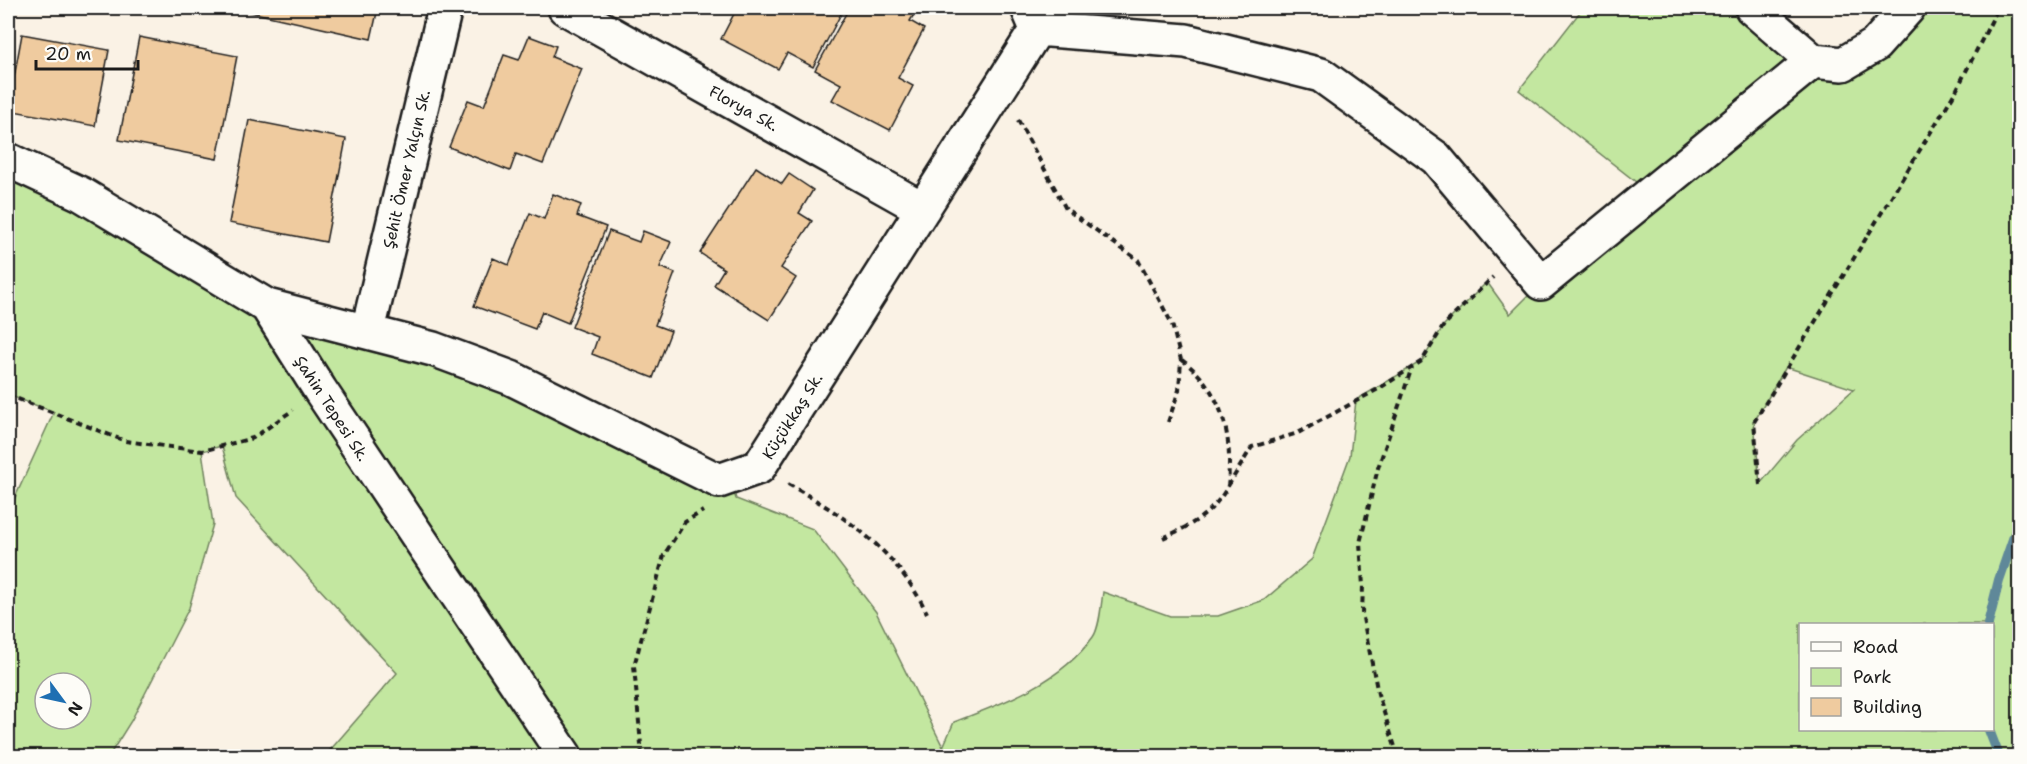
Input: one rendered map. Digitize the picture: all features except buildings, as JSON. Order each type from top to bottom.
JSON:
[{"type":"street","name":"Şehit Ömer Yalçın Sk.","points":[[368,330],[445,8]]},
{"type":"street","name":"Florya Sk.","points":[[565,8],[923,209]]},
{"type":"street","points":[[1752,8],[1813,61],[1844,64],[1875,45],[1908,8]]},
{"type":"street","name":"Küçükkaş Sk.","points":[[267,306],[368,330],[433,349],[511,378],[719,481],[759,467],[1000,88],[1033,18]]},
{"type":"street","points":[[1033,18],[1186,41],[1321,75],[1436,158],[1541,283],[1813,61]]},
{"type":"street","name":"Şahin Tepesi Sk.","points":[[8,160],[81,194],[267,306],[320,390],[565,756]]},
{"type":"path","points":[[1760,485],[1754,422],[1957,89],[1998,8]]},
{"type":"path","points":[[1000,88],[1066,209],[1138,260],[1172,324],[1181,360],[1179,390],[1167,425]]},
{"type":"path","points":[[1163,538],[1200,521],[1228,486],[1252,447],[1298,433],[1422,361],[1444,325],[1487,282],[1519,255]]},
{"type":"path","points":[[1181,360],[1200,373],[1219,405],[1229,444],[1228,486]]},
{"type":"path","points":[[1398,756],[1378,694],[1362,613],[1360,543],[1378,468],[1412,367]]},
{"type":"path","points":[[8,395],[125,441],[202,451],[253,438],[320,390]]},
{"type":"path","points":[[759,467],[836,511],[880,548],[912,583],[927,613]]},
{"type":"path","points":[[642,756],[634,666],[664,555],[685,522],[703,511],[713,512]]},
{"type":"green space","points":[[1583,8],[1752,8],[1843,64],[1908,8],[2019,8],[2019,756],[325,756],[397,673],[236,498],[222,446],[202,451],[213,524],[189,608],[131,721],[109,756],[8,756],[8,513],[54,412],[8,395],[8,160],[267,306],[368,330],[729,478],[736,499],[813,529],[876,612],[943,747],[954,722],[1030,690],[1048,679],[1080,653],[1097,628],[1103,592],[1170,616],[1218,616],[1264,600],[1312,559],[1350,456],[1356,400],[1422,361],[1444,325],[1487,282],[1510,314],[1541,283],[1650,193],[1519,90]],"holes":[[[1786,367],[1854,389],[1797,440],[1760,484],[1754,422]]]},
{"type":"waterway","points":[[1988,623],[1999,580],[2020,519]]},
{"type":"waterway","points":[[1989,731],[1999,756]]}]
